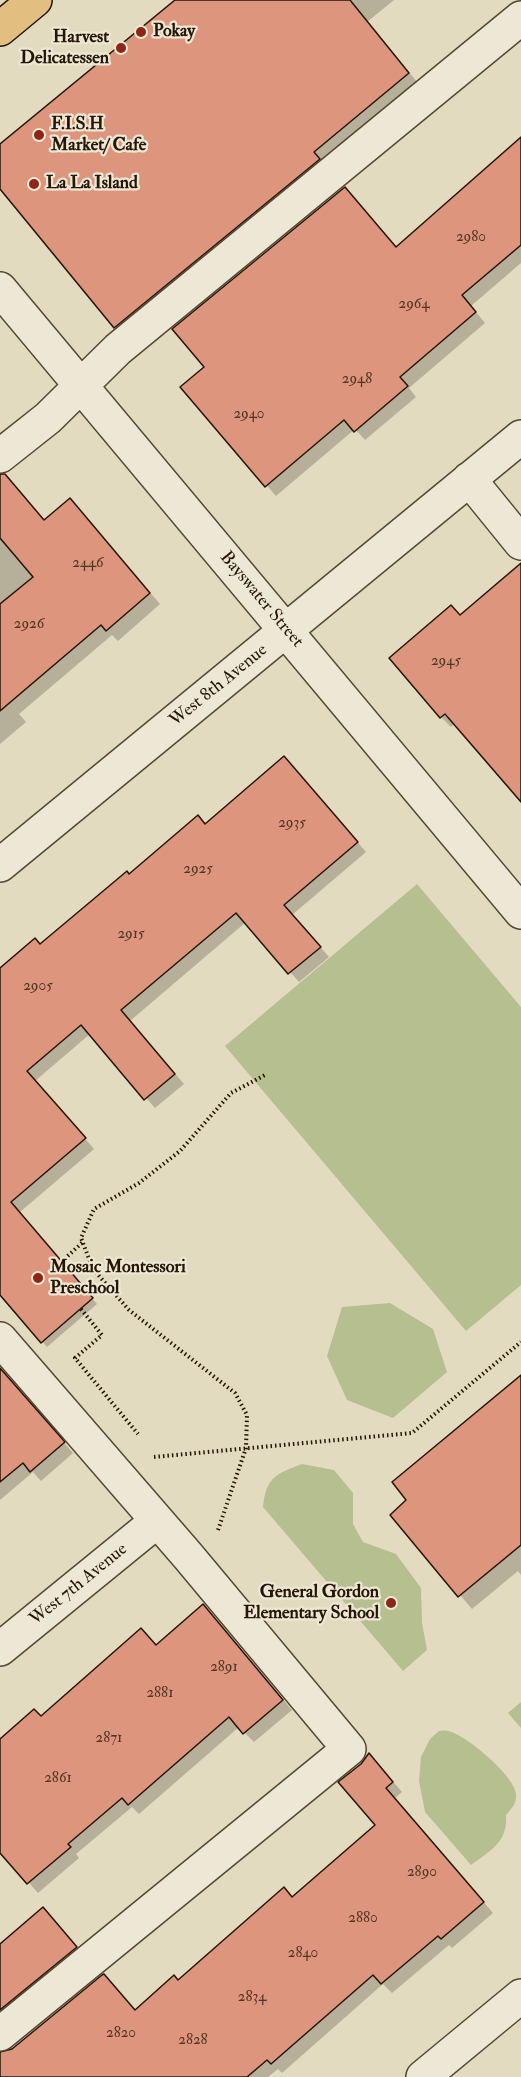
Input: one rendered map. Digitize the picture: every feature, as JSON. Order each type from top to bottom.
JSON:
[{"type":"main road","points":[[0,29],[35,0]]},
{"type":"street","points":[[0,456],[48,418],[118,349],[521,18]]},
{"type":"street","name":"Bayswater Street","points":[[0,289],[521,912]]},
{"type":"street","name":"West 8th Avenue","points":[[0,865],[521,436]]},
{"type":"street","points":[[469,479],[521,543]]},
{"type":"street","points":[[0,1339],[188,1556],[349,1749],[0,2034]]},
{"type":"street","name":"West 7th Avenue","points":[[0,1649],[157,1521]]},
{"type":"street","points":[[423,2077],[521,1996]]},
{"type":"path","points":[[188,1556],[219,1529],[246,1449],[247,1415],[235,1393],[129,1310],[93,1269],[81,1238],[94,1209],[139,1183],[180,1151],[231,1093],[267,1074]]},
{"type":"path","points":[[61,1262],[83,1242]]},
{"type":"path","points":[[81,1309],[102,1335],[75,1358],[141,1438]]},
{"type":"path","points":[[125,1483],[156,1456],[412,1433],[521,1342]]},
{"type":"green space","points":[[417,884],[521,1007],[521,1285],[466,1331],[225,1046]]},
{"type":"green space","points":[[390,1303],[433,1329],[447,1372],[393,1418],[347,1400],[327,1356],[342,1307]]},
{"type":"green space","points":[[302,1464],[334,1470],[353,1493],[353,1524],[363,1542],[396,1554],[421,1588],[422,1623],[427,1650],[403,1671],[263,1507],[267,1489],[274,1478]]},
{"type":"green space","points":[[521,1702],[521,1728],[508,1713]]},
{"type":"green space","points":[[439,1731],[456,1734],[488,1757],[507,1777],[516,1794],[515,1803],[506,1815],[506,1824],[501,1839],[471,1865],[425,1812],[419,1781],[421,1757],[430,1739]]},
{"type":"building","points":[[175,0],[350,0],[409,73],[314,152],[320,159],[114,328],[0,189],[0,144]]},
{"type":"building","points":[[521,137],[521,245],[462,295],[476,312],[400,377],[408,386],[354,432],[344,420],[265,487],[180,387],[204,367],[172,329],[345,187],[396,247]]},
{"type":"building","points":[[0,474],[5,474],[44,520],[70,498],[150,593],[106,631],[101,625],[0,711],[0,604],[33,577],[0,538]]},
{"type":"building","points":[[521,563],[521,802],[445,714],[440,718],[389,658],[451,605],[460,615]]},
{"type":"building","points":[[284,756],[358,842],[284,905],[321,947],[288,974],[236,913],[121,1010],[175,1074],[144,1100],[81,1025],[27,1071],[86,1138],[11,1202],[93,1298],[41,1343],[0,1295],[0,968],[35,938],[40,944],[127,871],[129,874],[198,815],[205,824]]},
{"type":"building","points":[[0,1368],[65,1442],[30,1472],[23,1463],[0,1482]]},
{"type":"building","points":[[521,1375],[521,1545],[458,1597],[390,1515],[406,1500],[392,1482]]},
{"type":"building","points":[[203,1604],[283,1700],[243,1734],[229,1717],[128,1805],[122,1798],[68,1844],[71,1847],[27,1884],[0,1853],[0,1739],[34,1709],[41,1716],[141,1628],[156,1645]]},
{"type":"building","points":[[369,1753],[393,1782],[386,1788],[484,1902],[441,1939],[438,1936],[381,1984],[373,1975],[271,2064],[267,2060],[247,2077],[0,2077],[0,2052],[12,2049],[102,1975],[104,1974],[135,2010],[174,1975],[178,1980],[284,1887],[292,1897],[375,1825],[338,1782],[361,1764]]},
{"type":"building","points":[[43,1907],[77,1947],[0,2010],[0,1944]]},
{"type":"place","name":"Pokay","points":[[141,32]]},
{"type":"place","name":"Harvest Delicatessen","points":[[121,48]]},
{"type":"place","name":"F.I.S.H Market/ Cafe","points":[[39,135]]},
{"type":"place","name":"La La Island","points":[[34,184]]},
{"type":"place","name":"Mosaic Montessori Preschool","points":[[38,1278]]},
{"type":"place","name":"General Gordon Elementary School","points":[[391,1603]]}]
